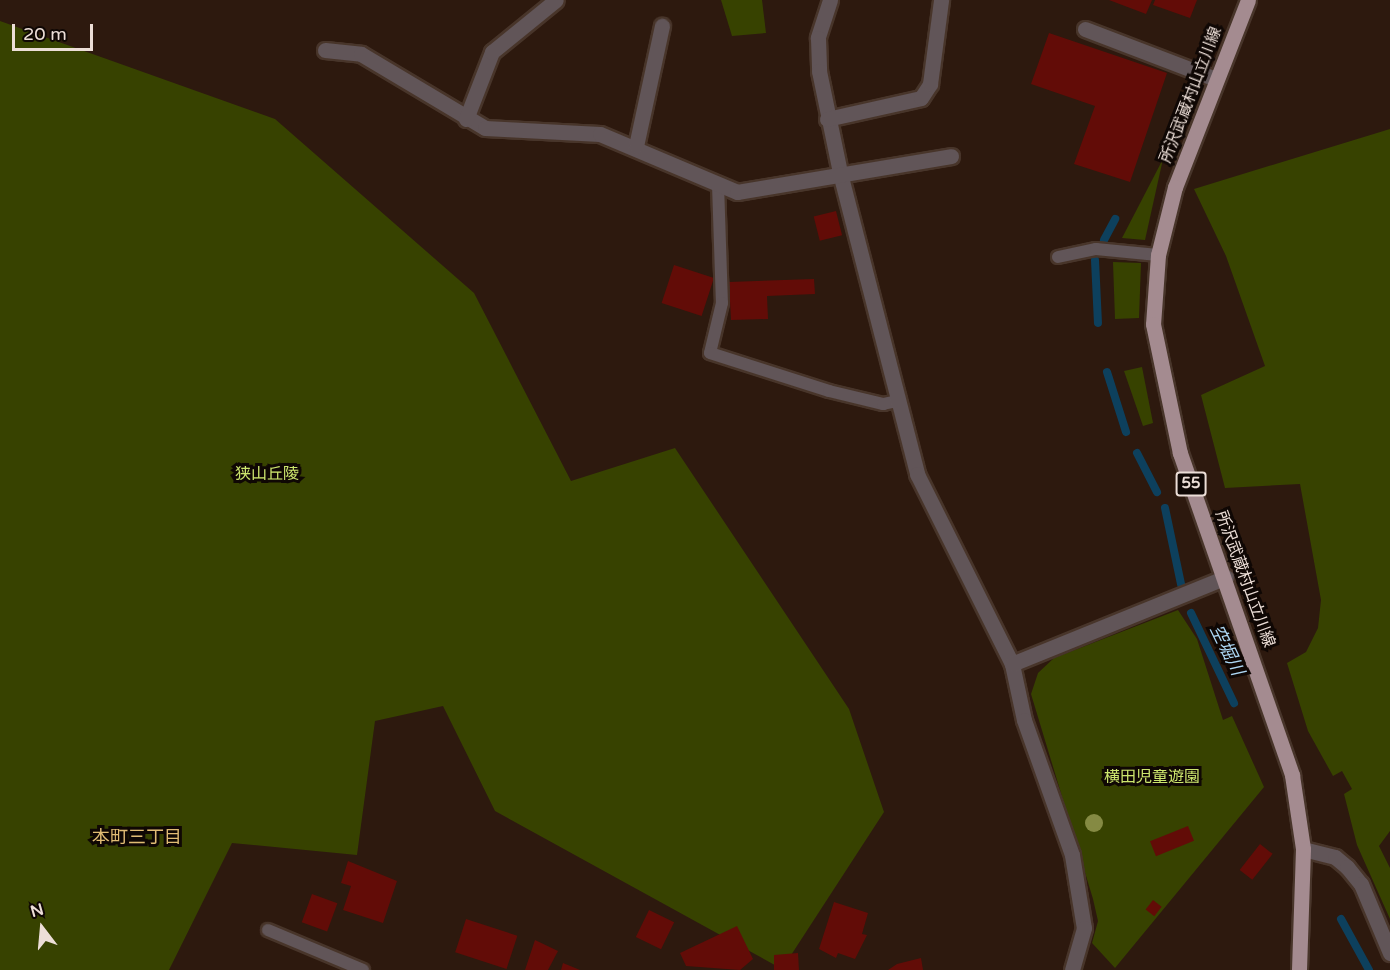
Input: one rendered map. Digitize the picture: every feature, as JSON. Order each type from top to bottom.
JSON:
[{"type":"main road","name":"所沢武蔵村山立川線","points":[[1248,0],[1175,187],[1158,255],[1153,324],[1165,393],[1180,453],[1283,741],[1303,849],[1299,970]]},
{"type":"street","points":[[466,119],[492,52],[556,0]]},
{"type":"street","points":[[830,0],[818,38],[828,119],[841,177],[897,401],[924,494],[964,560],[1012,664],[1024,720],[1082,895],[1083,928],[1072,970]]},
{"type":"street","points":[[828,119],[921,98],[930,84],[941,0]]},
{"type":"street","points":[[636,146],[662,26]]},
{"type":"street","points":[[1085,29],[1216,79]]},
{"type":"street","points":[[325,50],[361,54],[466,119],[485,128],[574,129],[636,146],[737,192],[841,177],[951,156]]},
{"type":"street","points":[[1012,664],[1226,577]]},
{"type":"street","points":[[1303,849],[1347,867],[1361,884],[1390,953]]},
{"type":"lane","points":[[718,184],[722,303],[710,353],[829,391],[883,404],[897,401]]},
{"type":"lane","points":[[1058,257],[1096,249],[1158,255]]},
{"type":"lane","points":[[268,930],[363,970]]},
{"type":"green space","points":[[721,0],[762,0],[766,33],[732,36]]},
{"type":"green space","name":"狭山丘陵","points":[[0,21],[275,119],[474,293],[571,481],[675,448],[849,709],[884,812],[782,969],[495,811],[443,706],[375,721],[357,855],[232,843],[169,970],[0,970]]},
{"type":"green space","points":[[1390,129],[1390,831],[1379,846],[1390,868],[1390,919],[1357,845],[1344,794],[1352,789],[1342,771],[1333,776],[1308,731],[1287,663],[1306,652],[1318,628],[1321,600],[1300,484],[1225,488],[1201,395],[1265,366],[1226,256],[1194,189]]},
{"type":"green space","points":[[1163,159],[1145,240],[1122,238]]},
{"type":"green space","points":[[1113,262],[1141,263],[1139,318],[1115,319]]},
{"type":"green space","points":[[1142,367],[1153,423],[1143,426],[1124,371]]},
{"type":"green space","name":"横田児童遊園","points":[[1178,610],[1197,639],[1223,720],[1232,716],[1264,787],[1115,968],[1092,943],[1098,921],[1093,899],[1031,694],[1038,673],[1054,658]]},
{"type":"building","points":[[1109,0],[1152,0],[1146,14]]},
{"type":"building","points":[[1155,0],[1197,0],[1190,18],[1153,5]]},
{"type":"building","points":[[1049,33],[1167,73],[1130,182],[1074,164],[1095,106],[1031,84]]},
{"type":"building","points":[[836,211],[842,235],[820,241],[814,217]]},
{"type":"building","points":[[674,265],[714,278],[702,316],[662,303]]},
{"type":"building","points":[[814,279],[815,294],[767,296],[768,319],[731,320],[729,282]]},
{"type":"building","points":[[1188,826],[1194,841],[1156,856],[1150,841]]},
{"type":"building","points":[[1260,844],[1273,854],[1252,880],[1240,870]]},
{"type":"building","points":[[348,861],[397,881],[383,923],[343,910],[351,886],[341,883]]},
{"type":"building","points":[[312,894],[337,903],[327,931],[302,922]]},
{"type":"building","points":[[1153,900],[1162,907],[1154,916],[1146,909]]},
{"type":"building","points":[[834,902],[868,913],[862,934],[867,935],[855,959],[838,953],[836,958],[819,949]]},
{"type":"building","points":[[649,910],[674,922],[661,949],[636,937]]},
{"type":"building","points":[[466,919],[517,936],[507,969],[455,952]]},
{"type":"building","points":[[737,926],[753,959],[740,970],[686,966],[680,953]]},
{"type":"building","points":[[535,940],[558,951],[548,970],[525,970]]},
{"type":"building","points":[[798,953],[799,970],[774,970],[774,955]]},
{"type":"building","points":[[921,958],[923,970],[888,970],[897,964]]},
{"type":"building","points":[[563,963],[580,970],[561,970]]},
{"type":"waterway","name":"空堀川","points":[[1104,240],[1115,219]]},
{"type":"waterway","name":"空堀川","points":[[1095,260],[1098,323]]},
{"type":"waterway","name":"空堀川","points":[[1107,372],[1126,432]]},
{"type":"waterway","name":"空堀川","points":[[1137,453],[1157,492]]},
{"type":"waterway","name":"空堀川","points":[[1165,508],[1181,584]]},
{"type":"waterway","name":"空堀川","points":[[1191,613],[1234,703]]},
{"type":"waterway","name":"空堀川","points":[[1341,919],[1369,970]]},
{"type":"district","name":"本町三丁目","points":[[137,837]]}]
